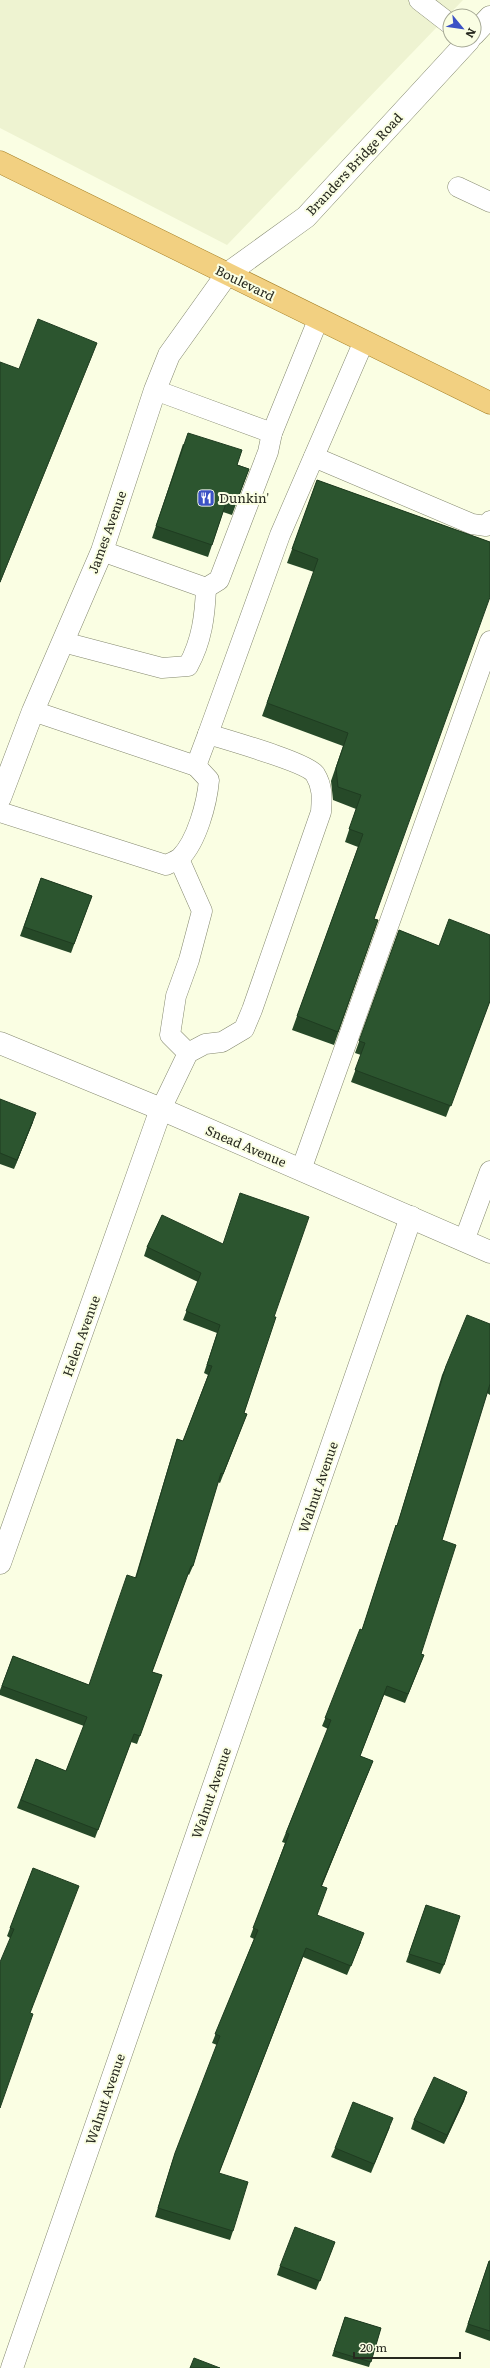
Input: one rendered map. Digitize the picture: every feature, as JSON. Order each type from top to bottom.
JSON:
[{"type":"main road","name":"Boulevard","points":[[0,162],[318,320],[490,403]]},
{"type":"street","points":[[482,26],[490,17]]},
{"type":"street","name":"Branders Bridge Road","points":[[226,274],[306,217],[462,48]]},
{"type":"street","name":"James Avenue","points":[[0,798],[33,711],[102,551],[155,390],[169,355],[226,274]]},
{"type":"street","name":"Snead Avenue","points":[[0,1043],[162,1109],[490,1252]]},
{"type":"street","name":"Helen Avenue","points":[[0,1563],[162,1109]]},
{"type":"street","name":"Walnut Avenue","points":[[12,2368],[411,1217]]},
{"type":"lane","points":[[419,0],[442,18]]},
{"type":"lane","points":[[458,187],[490,202]]},
{"type":"lane","points":[[206,588],[219,580],[268,452],[272,432],[318,320]]},
{"type":"lane","points":[[196,766],[280,535],[364,341]]},
{"type":"lane","points":[[155,390],[272,432]]},
{"type":"lane","points":[[314,457],[472,524],[486,526],[490,521]]},
{"type":"lane","points":[[102,551],[206,588]]},
{"type":"lane","points":[[63,642],[162,668],[188,666],[195,654],[202,628],[206,588]]},
{"type":"lane","points":[[301,1170],[490,641]]},
{"type":"lane","points":[[0,812],[166,865],[179,858],[189,845],[207,801],[209,780],[196,766],[33,711]]},
{"type":"lane","points":[[162,1109],[188,1054],[205,1044],[222,1042],[244,1029],[321,812],[323,793],[314,773],[284,758],[208,734]]},
{"type":"lane","points":[[179,858],[202,912],[189,960],[176,996],[170,1035],[188,1054]]},
{"type":"lane","points":[[464,1241],[490,1171]]},
{"type":"shaded area","points":[[0,0],[463,0],[455,8],[442,8],[442,22],[227,245],[0,128]]},
{"type":"building","points":[[38,319],[97,343],[0,582],[0,362],[19,369]]},
{"type":"building","name":"Dunkin'","points":[[188,433],[242,450],[237,465],[249,469],[236,503],[227,500],[212,545],[156,526]]},
{"type":"building","points":[[317,480],[490,542],[490,597],[374,919],[378,920],[338,1032],[297,1016],[363,834],[349,829],[361,795],[338,787],[336,768],[348,733],[267,703],[318,559],[292,549]]},
{"type":"building","points":[[41,878],[92,896],[74,944],[24,927]]},
{"type":"building","points":[[449,919],[490,935],[490,1001],[451,1106],[355,1070],[365,1043],[359,1041],[399,930],[439,946]]},
{"type":"building","points":[[0,1099],[36,1113],[17,1160],[0,1153]]},
{"type":"building","points":[[240,1193],[309,1217],[274,1317],[276,1317],[244,1413],[247,1414],[223,1474],[221,1473],[193,1566],[191,1566],[152,1672],[162,1675],[140,1736],[134,1734],[98,1830],[21,1800],[36,1759],[66,1771],[87,1717],[2,1686],[13,1656],[89,1685],[127,1575],[136,1578],[177,1439],[183,1441],[212,1366],[207,1365],[220,1325],[186,1311],[201,1273],[147,1247],[162,1215],[223,1244]]},
{"type":"building","points":[[467,1315],[490,1324],[490,1384],[442,1540],[456,1545],[421,1654],[424,1655],[408,1694],[387,1686],[360,1756],[373,1761],[321,1886],[327,1888],[317,1915],[364,1933],[351,1966],[306,1948],[219,2173],[248,2182],[233,2231],[158,2208],[175,2153],[220,2036],[215,2034],[258,1930],[253,1928],[289,1834],[286,1833],[331,1720],[325,1718],[360,1629],[362,1630],[396,1525],[397,1526],[446,1366]]},
{"type":"building","points":[[33,1868],[79,1886],[30,2013],[33,2014],[0,2108],[0,1962],[14,1929],[10,1928]]},
{"type":"building","points":[[426,1905],[460,1916],[444,1965],[409,1954]]},
{"type":"building","points":[[434,2077],[467,2092],[447,2135],[414,2120]]},
{"type":"building","points":[[353,2102],[393,2118],[374,2164],[335,2148]]},
{"type":"building","points":[[295,2227],[335,2242],[320,2281],[280,2266]]},
{"type":"building","points":[[490,2261],[490,2331],[468,2324]]},
{"type":"building","points":[[345,2317],[381,2328],[371,2362],[334,2351]]},
{"type":"building","points":[[194,2358],[220,2368],[190,2368]]},
{"type":"place","name":"Dunkin'","points":[[206,498]]}]
